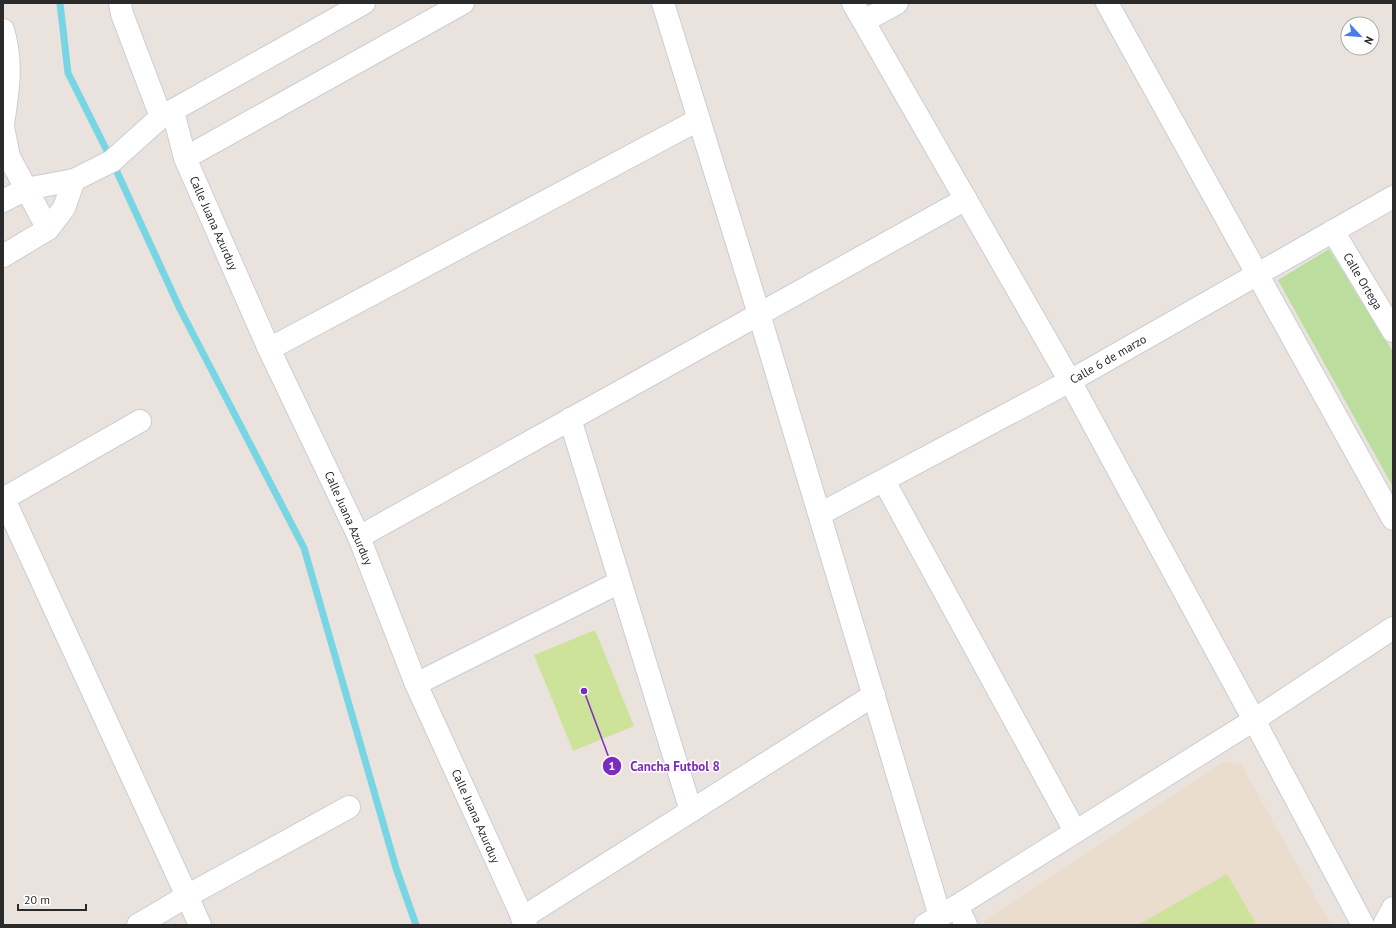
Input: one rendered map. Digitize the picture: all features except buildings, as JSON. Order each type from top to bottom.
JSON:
[{"type":"street","name":"Calle Juana Azurduy","points":[[120,3],[122,14],[269,349],[359,537],[416,684],[524,921]]},
{"type":"street","points":[[3,201],[26,189],[74,180],[112,161],[167,114],[364,3]]},
{"type":"street","points":[[185,158],[463,3]]},
{"type":"street","points":[[663,3],[874,695],[947,918],[1075,831],[1254,720],[1393,628]]},
{"type":"street","points":[[897,3],[858,12],[1070,381],[1254,720],[1362,925]]},
{"type":"street","points":[[1107,3],[1393,519]]},
{"type":"street","points":[[3,30],[8,46],[9,84],[3,124]]},
{"type":"street","points":[[269,349],[698,120]]},
{"type":"street","points":[[3,127],[9,157],[48,229]]},
{"type":"street","points":[[3,256],[48,229],[64,208],[74,180]]},
{"type":"street","name":"Calle 6 de marzo","points":[[820,514],[1070,381],[1393,196]]},
{"type":"street","points":[[359,537],[966,198]]},
{"type":"street","name":"Calle Ortega","points":[[1333,231],[1393,331]]},
{"type":"street","points":[[570,419],[691,811]]},
{"type":"street","points":[[140,421],[3,499],[200,925]]},
{"type":"street","points":[[884,481],[1075,831]]},
{"type":"street","points":[[416,684],[620,582]]},
{"type":"street","points":[[524,921],[691,811],[874,695]]},
{"type":"street","points":[[138,925],[187,896],[349,807]]},
{"type":"street","points":[[1384,925],[1393,908]]},
{"type":"shaded area","points":[[1224,762],[1241,764],[1331,925],[986,925],[984,921]]},
{"type":"green space","points":[[1329,249],[1393,352],[1393,487],[1278,280]]},
{"type":"green space","points":[[595,630],[634,726],[573,751],[534,655]]},
{"type":"green space","points":[[1227,874],[1257,925],[1138,925]]},
{"type":"waterway","points":[[60,3],[68,73],[112,161],[180,309],[304,548],[396,868],[416,925]]},
{"type":"place","name":"Cancha Futbol 8","points":[[584,691]]}]
